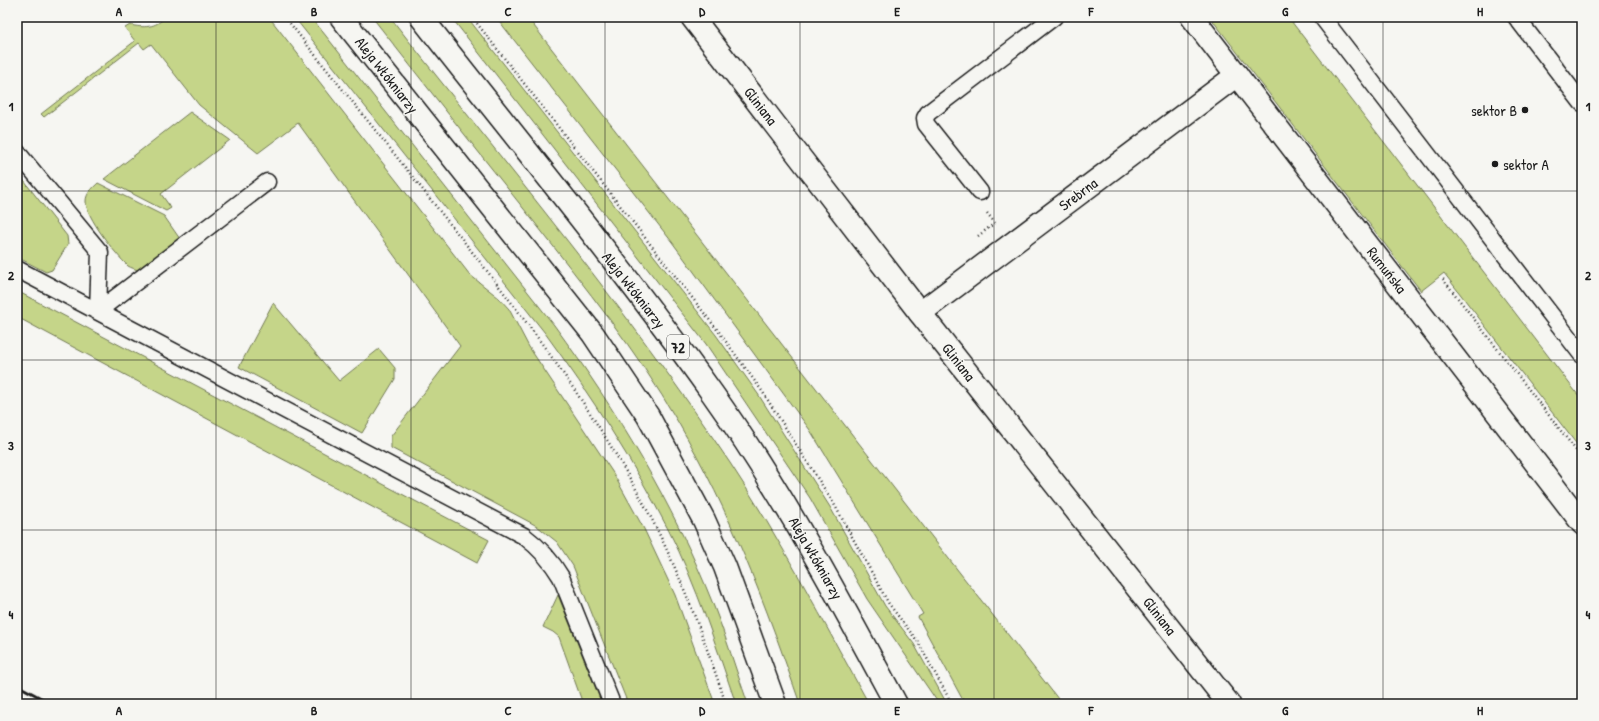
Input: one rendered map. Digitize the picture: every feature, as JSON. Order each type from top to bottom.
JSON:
[{"type":"street","name":"Aleja Włókniarzy","points":[[341,17],[593,334],[648,416],[704,520],[725,567],[775,704]]},
{"type":"street","name":"Aleja Włókniarzy","points":[[421,17],[639,295],[712,393],[799,528],[835,590],[896,704]]},
{"type":"street","name":"Gliniana","points":[[692,17],[920,312],[1229,704]]},
{"type":"street","name":"Rumuńska","points":[[1192,17],[1582,524]]},
{"type":"street","name":"Srebrna","points":[[920,312],[1237,75]]},
{"type":"lane","points":[[980,192],[926,124],[925,118],[928,113],[1054,17]]},
{"type":"lane","points":[[1322,17],[1582,355]]},
{"type":"lane","points":[[1516,17],[1582,103]]},
{"type":"lane","points":[[17,152],[100,252],[98,311]]},
{"type":"lane","points":[[98,311],[267,182]]},
{"type":"lane","points":[[17,268],[524,536],[540,548],[552,562],[561,577],[612,704]]},
{"type":"path","points":[[285,17],[511,301],[555,362],[605,439],[665,546],[691,607],[726,704]]},
{"type":"path","points":[[472,17],[719,332],[762,392],[834,504],[889,604],[918,642],[952,704]]},
{"type":"path","points":[[1443,279],[1582,458]]},
{"type":"green space","points":[[165,17],[269,17],[470,275],[499,298],[509,309],[529,347],[613,473],[644,529],[675,595],[715,704],[628,704],[573,566],[557,542],[537,526],[391,448],[391,436],[460,346],[298,123],[258,153],[199,105],[151,44],[144,49],[139,43],[44,117],[41,114],[135,41],[125,28],[130,25],[144,27],[153,25]]},
{"type":"green space","points":[[294,17],[311,17],[554,325],[600,391],[642,459],[680,530],[718,616],[748,704],[736,704],[706,616],[679,552],[641,479],[595,405],[545,333]]},
{"type":"green space","points":[[372,17],[390,17],[564,237],[649,348],[749,492],[802,582],[869,704],[800,704],[774,631],[731,525],[697,456],[662,396],[628,345],[591,295]]},
{"type":"green space","points":[[451,17],[467,17],[716,335],[758,394],[830,507],[885,606],[914,644],[947,704],[939,704],[867,599],[810,498],[706,344]]},
{"type":"green space","points":[[496,17],[527,17],[1062,704],[965,704],[918,617],[923,614],[810,430],[672,242]]},
{"type":"green space","points":[[1210,17],[1288,17],[1582,400],[1582,451],[1444,273],[1421,291]]},
{"type":"green space","points":[[190,112],[230,140],[161,194],[171,208],[166,211],[104,179]]},
{"type":"green space","points":[[17,172],[67,236],[68,244],[52,270],[46,272],[17,257]]},
{"type":"green space","points":[[98,183],[164,216],[180,239],[140,271],[128,266],[102,235],[90,216],[87,208],[87,196]]},
{"type":"green space","points":[[17,291],[489,540],[477,563],[17,317]]},
{"type":"green space","points":[[273,303],[339,381],[379,349],[395,368],[395,379],[362,433],[239,367]]},
{"type":"green space","points":[[558,595],[602,704],[583,704],[559,637],[543,627]]},
{"type":"railway","points":[[17,685],[52,704]]},
{"type":"place","name":"sektor B","points":[[1525,110]]},
{"type":"place","name":"sektor A","points":[[1495,164]]}]
